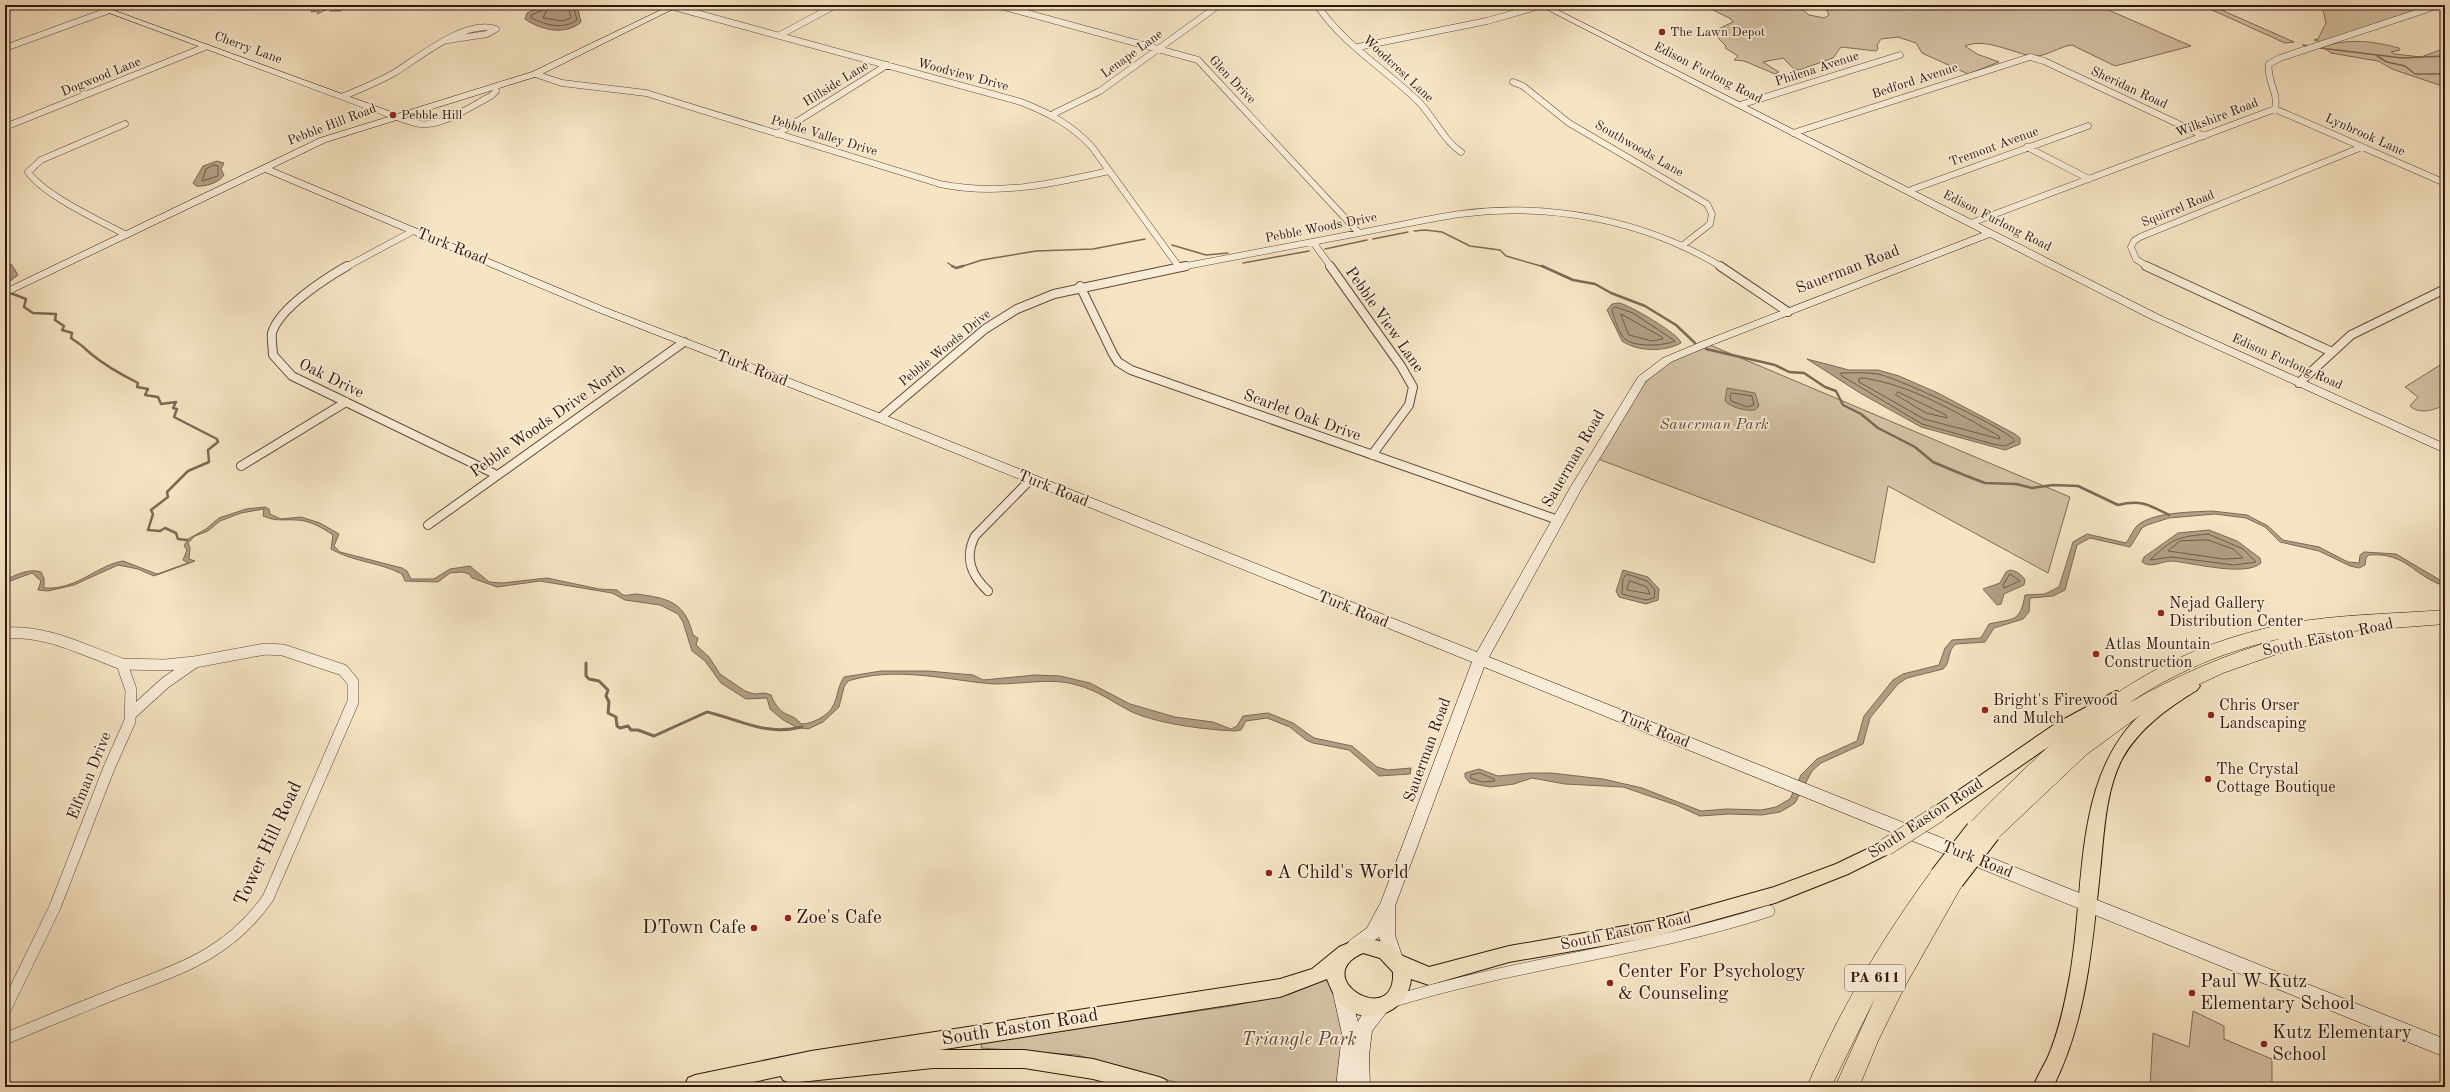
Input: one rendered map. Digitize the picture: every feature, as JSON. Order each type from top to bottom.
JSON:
[{"type":"highway","name":"South Easton Road","points":[[2146,682],[2214,651],[2257,638],[2332,625],[2445,616]]},
{"type":"highway","name":"South Easton Road","points":[[2228,664],[2270,648],[2316,636],[2414,619]]},
{"type":"highway","name":"PA 611","points":[[1983,831],[2115,721],[2162,691],[2193,676],[2228,664]]},
{"type":"highway","name":"PA 611","points":[[1819,1087],[1850,1022],[1908,918],[1947,878],[1983,831],[2050,756],[2146,682]]},
{"type":"highway","name":"PA 611","points":[[1847,1087],[1881,1006],[1947,878]]},
{"type":"main road","name":"South Easton Road","points":[[2043,1087],[2057,1059],[2070,1015],[2082,954],[2096,830],[2106,780],[2115,756],[2129,736],[2152,712],[2228,664]]},
{"type":"main road","name":"South Easton Road","points":[[690,1086],[825,1058],[1280,988],[1317,977],[1328,972],[1339,959],[1355,946],[1377,946],[1396,960],[1421,975],[1435,975],[1508,954],[1654,929],[1789,890],[1842,869],[1886,847],[1939,813],[2061,729],[2112,699],[2146,682]]},
{"type":"main road","points":[[1339,959],[1336,979],[1342,992],[1360,1006],[1386,1004],[1399,992],[1402,972],[1396,960]]},
{"type":"main road","name":"South Easton Road","points":[[690,1086],[802,1072],[933,1059],[977,1058],[1046,1061],[1116,1074],[1159,1087]]},
{"type":"street","name":"Cherry Lane","points":[[92,5],[344,96],[394,116]]},
{"type":"street","points":[[780,35],[836,5]]},
{"type":"street","name":"Glen Drive","points":[[997,5],[1190,57],[1201,62],[1359,233]]},
{"type":"street","name":"Lenape Lane","points":[[1053,114],[1100,91],[1157,48],[1219,5]]},
{"type":"street","name":"Woodcrest Lane","points":[[1317,5],[1329,22],[1419,102],[1439,126],[1452,146],[1461,152]]},
{"type":"street","points":[[1358,47],[1487,21],[1542,5]]},
{"type":"street","name":"Edison Furlong Road","points":[[1542,5],[2168,324],[2445,448]]},
{"type":"street","name":"Wilkshire Road","points":[[1971,223],[2275,109],[2276,89],[2269,75],[2269,64],[2280,58],[2440,5]]},
{"type":"street","name":"Woodview Drive","points":[[675,6],[1021,102],[1053,114],[1081,135],[1179,267]]},
{"type":"street","name":"Pebble Hill Road","points":[[5,293],[323,140],[394,116],[535,74],[675,6]]},
{"type":"street","points":[[5,48],[107,11]]},
{"type":"street","points":[[344,96],[393,73],[434,46],[448,40],[484,27],[496,29],[487,34],[448,40]]},
{"type":"street","name":"Dogwood Lane","points":[[5,127],[205,46]]},
{"type":"street","name":"Philena Avenue","points":[[1740,105],[1900,55]]},
{"type":"street","name":"Bedford Avenue","points":[[1793,133],[2023,57],[2035,58],[2044,61]]},
{"type":"street","name":"Sheridan Road","points":[[2044,61],[2204,136]]},
{"type":"street","name":"Hillside Lane","points":[[777,134],[887,65]]},
{"type":"street","name":"Pebble Valley Drive","points":[[535,74],[567,85],[641,92],[940,184],[969,189],[994,191],[1027,188],[1109,171]]},
{"type":"street","name":"Southwoods Lane","points":[[1513,82],[1524,87],[1569,123],[1706,204],[1712,214],[1710,224],[1682,246]]},
{"type":"street","points":[[394,116],[420,124],[432,124],[491,96],[496,91],[495,87]]},
{"type":"street","name":"Lynbrook Lane","points":[[2275,109],[2445,183]]},
{"type":"street","points":[[125,124],[41,160],[28,172],[35,181],[78,209],[126,235]]},
{"type":"street","name":"Tremont Avenue","points":[[1908,191],[2088,126]]},
{"type":"street","points":[[2027,147],[2089,179]]},
{"type":"street","name":"Squirrel Road","points":[[2332,352],[2154,271],[2136,258],[2131,247],[2134,241],[2140,237],[2362,147]]},
{"type":"street","name":"Turk Road","points":[[264,168],[684,342],[880,418],[1030,480],[1806,789],[2445,1048]]},
{"type":"street","name":"Pebble Woods Drive","points":[[880,418],[995,322],[1029,304],[1080,286],[1460,214],[1531,211],[1577,216],[1611,222],[1650,233],[1682,246],[1740,278],[1788,312]]},
{"type":"street","name":"Oak Drive","points":[[413,231],[305,293],[285,311],[274,331],[272,352],[280,366],[292,376],[497,475]]},
{"type":"street","name":"Sauerman Road","points":[[1388,904],[1480,660],[1558,520],[1633,391],[1647,374],[1675,357],[1990,233]]},
{"type":"street","name":"Pebble View Lane","points":[[1312,242],[1401,366],[1413,387],[1409,405],[1372,455]]},
{"type":"street","name":"Scarlet Oak Drive","points":[[1080,286],[1113,354],[1127,368],[1558,520]]},
{"type":"street","points":[[2299,383],[2351,335],[2445,289]]},
{"type":"street","name":"Pebble Woods Drive North","points":[[428,525],[684,342]]},
{"type":"street","points":[[241,466],[346,402]]},
{"type":"street","points":[[988,591],[979,583],[971,570],[968,557],[971,544],[975,536],[1030,480]]},
{"type":"street","points":[[5,633],[38,632],[122,664]]},
{"type":"street","name":"Tower Hill Road","points":[[5,1039],[198,961],[216,951],[243,931],[256,917],[268,898],[352,702],[353,682],[348,674],[339,668],[279,650],[256,650],[195,662],[165,665],[122,664]]},
{"type":"street","name":"Tower Hill Road","points":[[131,714],[165,683],[195,662]]},
{"type":"street","name":"Elfman Drive","points":[[5,1010],[55,907],[109,768],[130,721],[131,690],[122,664]]},
{"type":"street","points":[[1355,946],[1373,933],[1388,904]]},
{"type":"street","points":[[1388,904],[1387,935],[1396,960]]},
{"type":"street","points":[[1361,1087],[1363,1039],[1366,1026],[1371,1016],[1386,1004],[1484,974],[1538,966],[1672,940],[1769,911]]},
{"type":"street","points":[[1342,992],[1349,1020],[1350,1034],[1345,1087]]},
{"type":"green space","points":[[339,5],[335,8],[346,6],[341,11],[330,11],[330,8],[317,14],[319,11],[311,12],[313,8]]},
{"type":"green space","points":[[1703,5],[1788,5],[1803,10],[1809,15],[1824,18],[1829,15],[1825,7],[1827,5],[1987,7],[2097,5],[2191,46],[2115,66],[2072,45],[2043,55],[2034,56],[1982,43],[1973,44],[1965,46],[1977,54],[1999,62],[1968,74],[1922,53],[1916,43],[1898,37],[1881,39],[1877,45],[1878,49],[1876,51],[1841,47],[1833,58],[1799,70],[1794,69],[1783,58],[1763,62],[1779,72],[1775,74],[1744,61],[1734,60],[1738,56],[1725,48],[1726,46],[1712,32],[1733,22],[1731,19]]},
{"type":"green space","points":[[2201,5],[2210,5],[2294,42],[2285,43]]},
{"type":"green space","points":[[2322,5],[2435,5],[2321,42],[2314,40],[2318,39],[2326,23]]},
{"type":"green space","points":[[2442,36],[2445,37],[2445,45]]},
{"type":"green space","points":[[2342,42],[2370,42],[2399,48],[2400,50],[2391,52],[2395,54],[2421,57],[2443,49],[2445,45],[2445,87],[2392,69],[2378,61],[2331,53],[2323,47]]},
{"type":"green space","name":"Sauerman Park","points":[[1710,345],[2070,497],[2048,573],[1888,486],[1874,563],[1598,459],[1628,405],[1647,381],[1670,362]]},
{"type":"green space","points":[[2445,362],[2445,405],[2427,411],[2414,409],[2410,406],[2418,397],[2405,387]]},
{"type":"green space","name":"Triangle Park","points":[[1327,979],[1346,1026],[1340,1087],[1193,1087],[1077,1055],[981,1048],[982,1043],[1231,1006],[1290,994]]},
{"type":"green space","points":[[2193,1011],[2224,1026],[2224,1039],[2272,1059],[2272,1087],[2150,1087],[2153,1033],[2189,1047]]},
{"type":"water","points":[[544,5],[577,5],[581,22],[568,29],[553,30],[538,26],[525,19],[527,13]]},
{"type":"water","points":[[217,161],[224,163],[221,169],[224,175],[222,178],[212,184],[196,186],[193,183],[203,166]]},
{"type":"water","points":[[5,262],[12,265],[18,275],[5,285]]},
{"type":"water","points":[[1619,303],[1664,327],[1679,339],[1681,343],[1667,348],[1652,350],[1628,345],[1622,341],[1607,310],[1612,304]]},
{"type":"water","points":[[1807,359],[1849,370],[1878,370],[1899,376],[1938,393],[2015,434],[2020,438],[2020,444],[2005,450],[1921,427],[1860,393]]},
{"type":"water","points":[[1727,388],[1755,393],[1759,406],[1755,410],[1751,410],[1731,406],[1725,401]]},
{"type":"water","points":[[265,507],[269,509],[270,514],[281,519],[301,517],[320,523],[339,534],[334,546],[340,552],[402,568],[407,571],[411,579],[434,579],[450,569],[470,566],[489,582],[502,583],[547,578],[599,589],[617,590],[623,595],[636,594],[666,600],[680,608],[690,624],[693,635],[698,638],[696,645],[709,657],[720,674],[745,691],[754,694],[765,693],[771,695],[775,703],[783,712],[798,720],[801,724],[810,723],[819,719],[831,710],[844,677],[881,671],[928,671],[973,675],[983,680],[1035,675],[1060,676],[1090,683],[1130,704],[1175,717],[1213,722],[1231,729],[1237,726],[1243,716],[1268,713],[1293,723],[1314,738],[1352,746],[1377,767],[1388,770],[1411,768],[1410,774],[1379,776],[1349,750],[1313,743],[1306,740],[1290,727],[1267,718],[1246,721],[1241,730],[1236,731],[1183,726],[1155,720],[1132,712],[1084,687],[1066,682],[1054,681],[995,684],[932,676],[899,674],[865,677],[848,681],[844,687],[839,707],[823,722],[808,729],[796,727],[783,720],[770,709],[767,698],[746,699],[721,683],[705,661],[692,651],[683,622],[678,614],[660,605],[625,600],[612,593],[540,581],[497,587],[472,578],[469,574],[462,572],[450,573],[438,582],[405,581],[402,574],[393,570],[348,557],[331,549],[333,535],[320,527],[301,520],[276,520],[268,518],[263,516],[264,509],[241,513],[220,521],[208,531],[195,536],[188,543],[190,548],[189,559],[195,561],[154,576],[138,569],[118,565],[74,585],[48,591],[38,590],[41,581],[32,573],[5,583],[5,580],[18,574],[27,571],[36,571],[41,572],[44,578],[44,588],[56,588],[77,582],[104,568],[123,561],[157,574],[188,563],[183,560],[187,550],[184,546],[188,539],[206,529],[219,518],[246,509]]},
{"type":"water","points":[[2212,511],[2247,515],[2268,526],[2283,540],[2319,547],[2348,562],[2359,563],[2360,555],[2364,552],[2396,554],[2445,583],[2445,586],[2425,577],[2402,561],[2393,557],[2369,555],[2366,558],[2365,565],[2359,568],[2350,566],[2319,551],[2280,542],[2265,527],[2246,518],[2215,514],[2169,518],[2142,528],[2130,547],[2090,538],[2077,545],[2065,590],[2053,596],[2030,598],[2029,612],[2023,619],[1994,628],[1985,642],[1956,644],[1951,650],[1947,663],[1943,669],[1907,678],[1898,684],[1870,718],[1863,744],[1821,763],[1812,771],[1795,803],[1780,812],[1762,815],[1729,814],[1700,816],[1676,805],[1623,787],[1565,784],[1532,778],[1514,784],[1490,787],[1470,783],[1465,777],[1465,773],[1479,769],[1498,776],[1551,773],[1603,779],[1642,788],[1701,811],[1727,809],[1761,810],[1776,807],[1790,799],[1801,775],[1817,759],[1857,741],[1864,716],[1893,680],[1903,674],[1939,665],[1945,648],[1952,640],[1981,638],[1989,624],[2014,618],[2021,610],[2025,595],[2045,594],[2059,587],[2073,542],[2087,534],[2126,543],[2138,525],[2153,517],[2184,512]]},
{"type":"water","points":[[2209,530],[2237,541],[2260,558],[2261,563],[2254,567],[2232,569],[2172,561],[2153,565],[2142,562],[2144,557],[2178,533]]},
{"type":"water","points":[[1623,570],[1648,577],[1659,589],[1658,600],[1646,604],[1619,597],[1616,591]]},
{"type":"water","points":[[2010,570],[2017,572],[2022,576],[2025,580],[2024,585],[2004,594],[2001,604],[1997,605],[1983,589],[2000,583],[2006,572]]},
{"type":"waterway","points":[[2303,45],[2308,46]]},
{"type":"waterway","points":[[2320,48],[2402,58],[2445,56]]},
{"type":"waterway","points":[[2377,56],[2387,62],[2405,66],[2415,74],[2445,74]]},
{"type":"waterway","points":[[1414,231],[1425,230],[1442,232],[1470,246],[1500,250],[1506,256],[1544,267]]},
{"type":"waterway","points":[[1373,239],[1408,232]]},
{"type":"waterway","points":[[960,267],[982,260],[1036,251],[1093,249],[1145,239]]},
{"type":"waterway","points":[[1325,249],[1367,240]]},
{"type":"waterway","points":[[1172,245],[1206,255],[1228,253]]},
{"type":"waterway","points":[[1243,263],[1309,251]]},
{"type":"waterway","points":[[948,263],[954,267]]},
{"type":"waterway","points":[[954,267],[956,268],[963,266]]},
{"type":"waterway","points":[[1542,266],[1573,280],[1595,284],[1611,293],[1645,306],[1676,325],[1695,343]]},
{"type":"waterway","points":[[5,291],[26,299],[24,307],[33,313],[56,314],[55,320],[64,326],[62,330],[72,333],[71,338],[95,357],[113,370],[138,383],[137,387],[148,389],[145,395],[158,397],[161,404],[176,402],[173,408],[177,409],[174,417],[217,439],[218,442],[208,450],[209,462],[188,471],[167,492],[168,497],[151,510],[153,514],[148,530],[160,531],[165,528],[176,533],[178,539],[187,540]]},
{"type":"waterway","points":[[1706,349],[1775,365],[1789,372],[1804,373],[1825,387],[1836,391],[1843,405],[1861,414],[1878,428],[1915,447],[1933,462],[1985,483],[2016,484],[2032,488],[2053,485],[2078,486],[2118,505],[2126,503],[2145,504],[2169,515]]},
{"type":"waterway","points":[[586,663],[586,676],[589,679],[599,681],[608,690],[606,696],[609,702],[608,713],[616,717],[617,726],[620,728],[628,726],[631,730],[638,730],[654,736],[707,712],[753,726],[776,730],[802,727]]},
{"type":"place","name":"The Lawn Depot","points":[[1662,32]]},
{"type":"place","name":"Pebble Hill","points":[[393,115]]},
{"type":"place","name":"Nejad Gallery Distribution Center","points":[[2161,613]]},
{"type":"place","name":"Atlas Mountain Construction","points":[[2096,654]]},
{"type":"place","name":"Bright's Firewood and Mulch","points":[[1985,710]]},
{"type":"place","name":"Chris Orser Landscaping","points":[[2211,715]]},
{"type":"place","name":"The Crystal Cottage Boutique","points":[[2208,779]]},
{"type":"place","name":"A Child's World","points":[[1269,873]]},
{"type":"place","name":"Zoe's Cafe","points":[[788,918]]},
{"type":"place","name":"DTown Cafe","points":[[754,928]]},
{"type":"place","name":"Center For Psychology & Counseling","points":[[1610,983]]},
{"type":"place","name":"Paul W Kutz Elementary School","points":[[2192,993]]},
{"type":"place","name":"Kutz Elementary School","points":[[2264,1044]]}]
